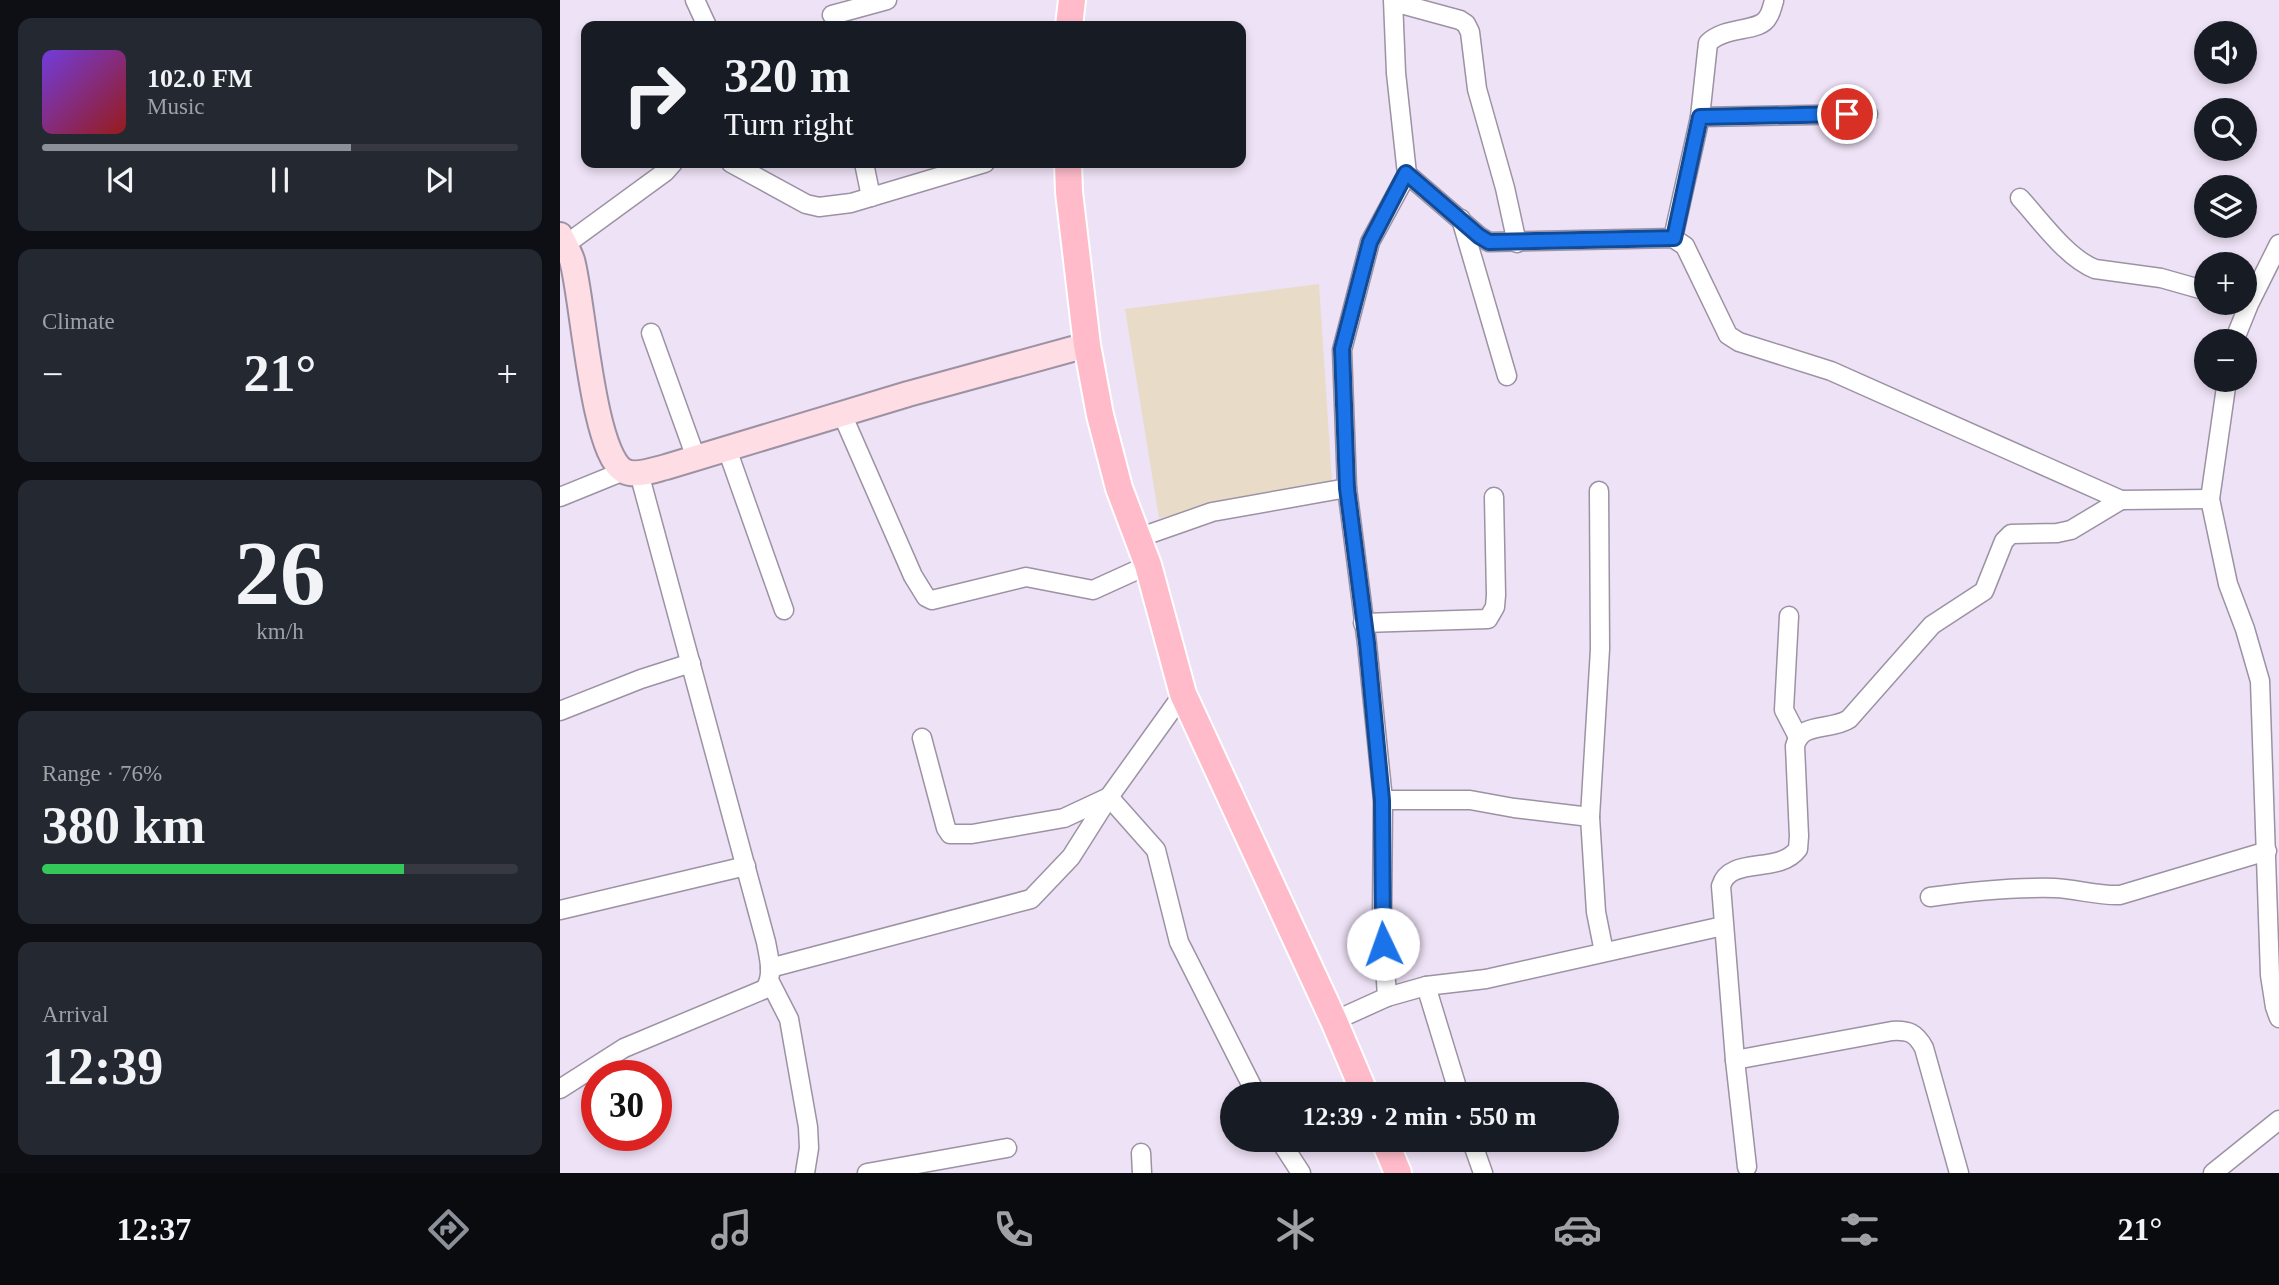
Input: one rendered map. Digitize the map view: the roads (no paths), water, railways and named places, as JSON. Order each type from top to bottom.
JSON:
[{"type":"main road","points":[[1070,21],[1072,0]]},
{"type":"main road","points":[[1067,168],[1087,345],[1100,415],[1119,488],[1148,565],[1183,694],[1360,1082]]},
{"type":"main road","points":[[1389,1152],[1398,1173]]},
{"type":"street","points":[[695,0],[705,21]]},
{"type":"street","points":[[830,14],[887,0]]},
{"type":"street","points":[[1387,997],[1382,917],[1382,800],[1347,488],[1342,349],[1370,242],[1406,173],[1404,128],[1396,73],[1394,1],[1466,24],[1470,32],[1482,112],[1505,188],[1517,243]]},
{"type":"street","points":[[1674,238],[1700,117],[1708,43],[1716,35],[1726,31],[1759,26],[1768,18],[1774,1]]},
{"type":"street","points":[[1700,117],[1868,114]]},
{"type":"street","points":[[669,168],[563,240],[572,260],[594,397],[608,448],[615,462],[631,472],[691,663],[766,942],[770,975],[789,1019],[808,1127],[809,1148],[805,1173]]},
{"type":"street","points":[[740,168],[806,204],[819,206],[840,205],[968,168]]},
{"type":"street","points":[[865,168],[871,197]]},
{"type":"street","points":[[1406,173],[1489,242],[1674,238],[1685,246],[1728,335],[1740,342],[1831,371],[2121,500],[2210,499]]},
{"type":"street","points":[[2020,198],[2073,256],[2086,266],[2161,278],[2194,287]]},
{"type":"street","points":[[1461,219],[1507,376]]},
{"type":"street","points":[[2257,285],[2279,244]]},
{"type":"street","points":[[651,333],[696,458]]},
{"type":"street","points":[[560,498],[631,472],[696,458],[1087,345]]},
{"type":"street","points":[[2225,392],[2210,499],[2228,584],[2260,681],[2270,975],[2279,1018]]},
{"type":"street","points":[[842,414],[913,576],[926,597],[932,600],[1026,577],[1093,590],[1148,565]]},
{"type":"street","points":[[727,449],[784,610]]},
{"type":"street","points":[[1138,538],[1212,512],[1347,488]]},
{"type":"street","points":[[1600,491],[1600,649],[1590,817],[1596,912],[1604,952]]},
{"type":"street","points":[[1363,623],[1488,619],[1495,607],[1496,595],[1494,497]]},
{"type":"street","points":[[1747,1167],[1721,886],[1723,878],[1737,869],[1784,862],[1798,849],[1798,737],[1803,732],[1849,719],[1932,625],[1984,592],[2004,541],[2011,534],[2071,530],[2121,500]]},
{"type":"street","points":[[1789,616],[1784,701],[1787,719],[1798,737]]},
{"type":"street","points":[[560,711],[641,679],[691,663]]},
{"type":"street","points":[[770,975],[1031,899],[1071,857],[1109,797],[1183,694]]},
{"type":"street","points":[[922,738],[946,828],[950,834],[972,834],[1064,818],[1109,797]]},
{"type":"street","points":[[1109,797],[1156,850],[1179,942],[1250,1082]]},
{"type":"street","points":[[1382,800],[1470,800],[1590,817]]},
{"type":"street","points":[[1930,897],[1984,889],[2032,888],[2059,888],[2101,896],[2120,894],[2267,851]]},
{"type":"street","points":[[560,910],[746,866]]},
{"type":"street","points":[[1334,1021],[1387,997],[1426,986],[1486,979],[1723,926]]},
{"type":"street","points":[[560,1089],[624,1048],[765,989],[770,975]]},
{"type":"street","points":[[1426,986],[1455,1082]]},
{"type":"street","points":[[1735,1060],[1892,1031],[1917,1035],[1924,1048],[1959,1173]]},
{"type":"street","points":[[2213,1173],[2279,1120]]},
{"type":"street","points":[[867,1173],[1007,1147]]},
{"type":"street","points":[[1287,1152],[1301,1173]]},
{"type":"street","points":[[1476,1152],[1483,1173]]},
{"type":"street","points":[[1142,1153],[1142,1173]]}]
